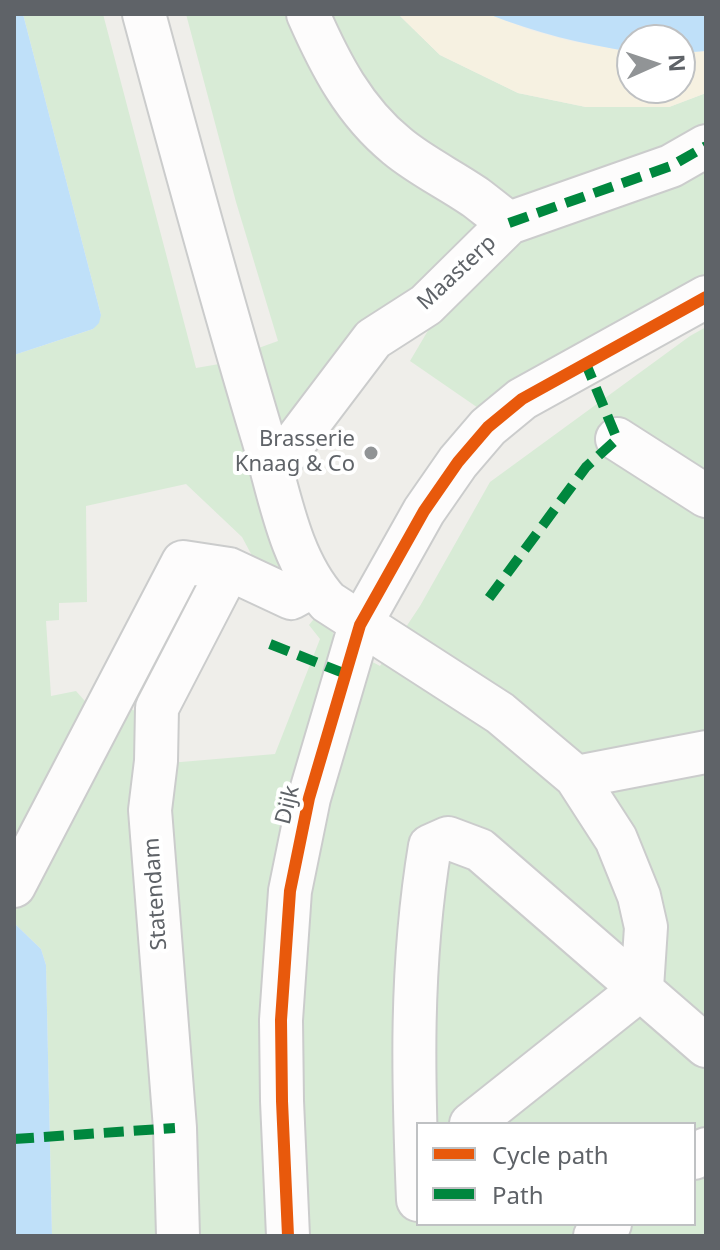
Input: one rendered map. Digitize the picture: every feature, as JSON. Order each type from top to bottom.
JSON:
[{"type":"street","points":[[144,14],[230,328],[295,548],[313,586],[328,602],[360,625],[500,713],[576,777],[616,839],[639,896],[646,927],[642,988],[474,1122]]},
{"type":"street","name":"Maasterp","points":[[273,471],[373,339],[426,305],[509,223],[397,146],[371,122],[338,77],[308,14]]},
{"type":"street","points":[[509,223],[671,166],[706,146]]},
{"type":"street","name":"Dijk","points":[[288,1236],[281,1020],[290,891],[309,798],[360,625],[424,511],[458,462],[488,427],[522,399],[706,297]]},
{"type":"street","points":[[617,439],[706,496]]},
{"type":"street","points":[[14,886],[183,562],[229,569],[291,598],[313,586]]},
{"type":"street","name":"Statendam","points":[[178,1236],[175,1128],[150,810],[156,761],[157,708],[229,569]]},
{"type":"street","points":[[576,777],[706,752]]},
{"type":"street","points":[[416,1130],[412,1035],[417,950],[430,846],[448,838],[480,850],[706,1046]]},
{"type":"green space","points":[[23,14],[103,14],[196,368],[225,363],[281,567],[275,573],[257,565],[242,537],[186,484],[86,506],[87,602],[59,603],[59,620],[46,621],[51,696],[76,691],[92,709],[14,859],[14,355],[93,329],[101,315]]},
{"type":"green space","points":[[186,14],[304,14],[484,219],[284,436],[253,350],[278,341],[236,202]]},
{"type":"green space","points":[[316,14],[398,14],[440,55],[518,93],[586,107],[696,104],[696,97],[706,93],[706,130],[510,208],[413,151]]},
{"type":"green space","points":[[706,162],[706,279],[484,412],[410,361],[433,322],[503,244]]},
{"type":"green space","points":[[706,327],[706,1236],[305,1236],[298,970],[303,887],[367,659],[380,666],[420,606],[490,482]]},
{"type":"green space","points":[[317,615],[330,624],[336,642],[271,1236],[52,1236],[46,965],[41,949],[14,923],[14,910],[125,705],[143,716],[156,761],[181,762],[275,754],[320,639],[309,625]]},
{"type":"sand","points":[[398,14],[488,14],[570,41],[616,49],[616,104],[677,104],[669,107],[586,107],[518,93],[440,55]]},
{"type":"sand","points":[[706,51],[706,93],[696,97],[696,52]]},
{"type":"water","points":[[14,14],[23,14],[101,315],[93,329],[14,355]]},
{"type":"water","points":[[488,14],[706,14],[706,51],[696,52],[696,24],[616,24],[616,49]]},
{"type":"water","points":[[14,923],[41,949],[46,965],[52,1236],[14,1236]]},
{"type":"marked path","points":[[509,223],[671,166],[706,146]]},
{"type":"marked path","points":[[489,598],[586,467],[617,439],[586,364]]},
{"type":"marked path","points":[[270,644],[346,674]]},
{"type":"marked path","points":[[14,1139],[175,1128]]},
{"type":"cycle path","points":[[288,1236],[281,1020],[290,891],[309,798],[360,625],[424,511],[458,462],[488,427],[522,399],[706,297]]},
{"type":"place","name":"Brasserie Knaag & Co","points":[[371,453]]}]
